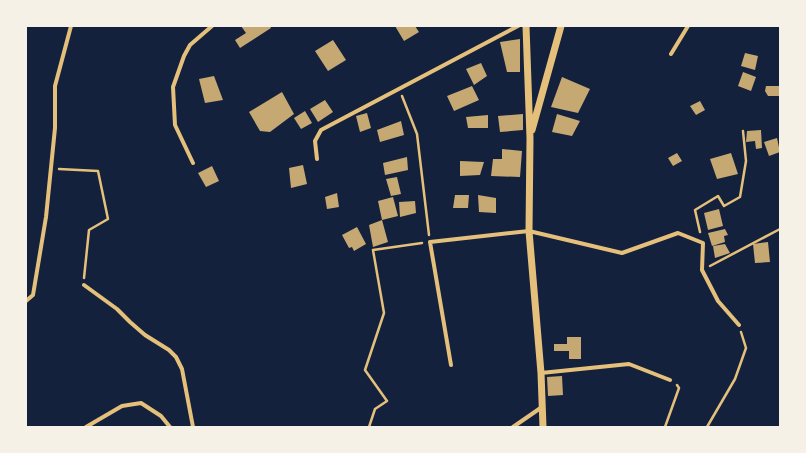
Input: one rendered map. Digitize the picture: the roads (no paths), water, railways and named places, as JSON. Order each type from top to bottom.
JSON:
[{"type":"street","points":[[26,301],[33,295],[46,217],[55,128],[55,86],[71,26]]},
{"type":"street","points":[[193,163],[175,125],[173,87],[184,56],[190,45],[212,26]]},
{"type":"street","points":[[317,159],[315,141],[322,130],[398,88],[518,26]]},
{"type":"street","points":[[526,26],[530,138],[529,231],[541,373],[543,427]]},
{"type":"street","points":[[530,138],[561,26]]},
{"type":"street","points":[[671,54],[688,26]]},
{"type":"street","points":[[451,365],[430,242],[529,231],[622,253],[678,233],[703,242],[702,270],[718,301],[739,325]]},
{"type":"street","points":[[84,285],[117,309],[145,335],[169,350],[176,357],[182,369],[193,427]]},
{"type":"street","points":[[541,373],[629,364],[670,380]]},
{"type":"street","points":[[86,427],[122,406],[141,403],[161,416],[170,427]]},
{"type":"street","points":[[513,427],[542,407]]}]
